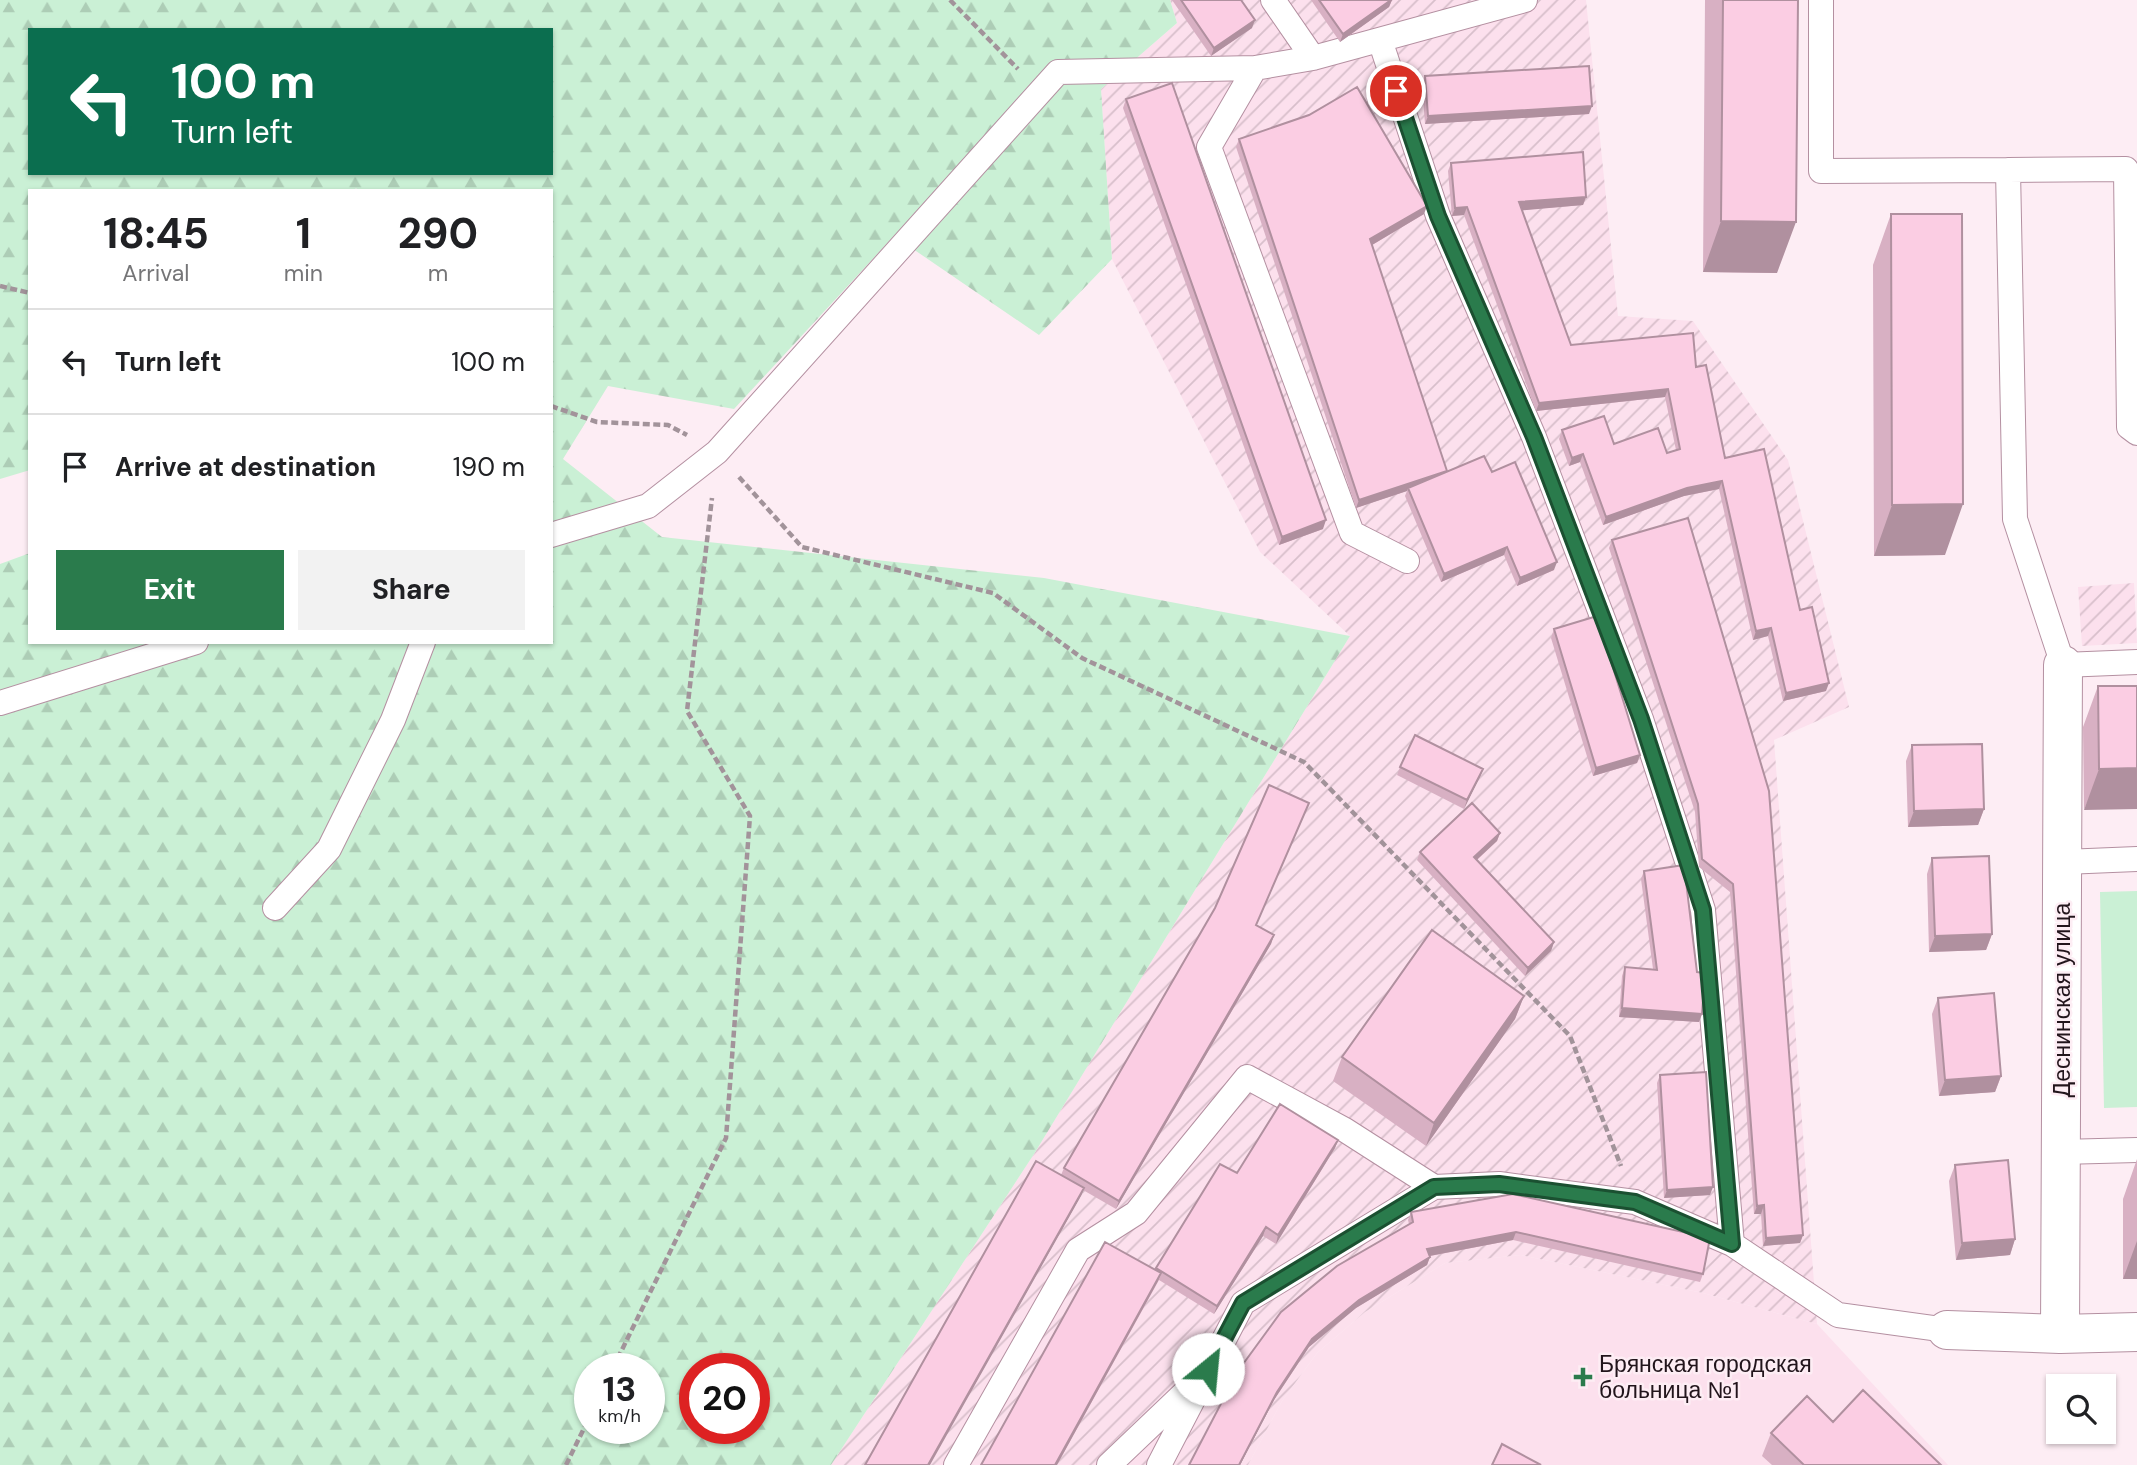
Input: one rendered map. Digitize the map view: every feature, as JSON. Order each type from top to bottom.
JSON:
[{"type":"street","name":"Деснинская улица","points":[[2060,1334],[2063,665]]},
{"type":"street","points":[[1947,1331],[2060,1334],[2137,1332]]},
{"type":"lane","points":[[1273,0],[1313,58]]},
{"type":"lane","points":[[553,534],[648,506],[717,452],[1058,72],[1255,68],[1313,58],[1380,40],[1455,8],[1525,0]]},
{"type":"lane","points":[[1821,0],[1821,171],[2126,169],[2129,427],[2137,432]]},
{"type":"lane","points":[[1380,40],[1438,216],[1534,437],[1641,719],[1703,910],[1732,1244]]},
{"type":"lane","points":[[1255,68],[1209,147],[1352,533],[1406,561]]},
{"type":"lane","points":[[2008,170],[2015,519],[2063,665],[2137,662]]},
{"type":"lane","points":[[0,703],[190,644]]},
{"type":"lane","points":[[275,908],[329,849],[393,720],[422,644]]},
{"type":"lane","points":[[2063,862],[2137,859]]},
{"type":"lane","points":[[956,1465],[1078,1250],[1136,1213],[1247,1077],[1345,1130],[1434,1187]]},
{"type":"lane","points":[[2061,1152],[2137,1150]]},
{"type":"lane","points":[[1159,1465],[1243,1303],[1434,1187],[1499,1184],[1635,1202],[1732,1244],[1838,1315],[1947,1331]]},
{"type":"lane","points":[[1109,1465],[1208,1369]]},
{"type":"path","points":[[950,0],[1040,92]]},
{"type":"path","points":[[0,286],[28,293]]},
{"type":"path","points":[[553,407],[597,422],[668,425],[717,452],[802,547],[993,593],[1082,658],[1304,762],[1570,1036],[1635,1202]]},
{"type":"path","points":[[620,1353],[726,1138],[750,816],[687,711],[717,452]]},
{"type":"path","points":[[566,1465],[576,1444]]},
{"type":"shaded area","points":[[1170,0],[1586,0],[1618,316],[1693,321],[1788,460],[1849,707],[1774,740],[1817,1324],[1703,1293],[1521,1255],[1445,1263],[1365,1312],[1317,1353],[1282,1401],[1248,1465],[831,1465],[1034,1154],[1350,636],[1260,552],[1112,259],[1101,89],[1177,23]]},
{"type":"shaded area","points":[[2134,583],[2137,643],[2082,646],[2078,587]]},
{"type":"shaded area","name":"Брянская городская больница №1","points":[[1521,1255],[1703,1293],[1817,1324],[1948,1465],[1248,1465],[1282,1401],[1317,1353],[1365,1312],[1445,1263]]},
{"type":"green space","points":[[0,0],[1170,0],[1177,23],[1101,89],[1112,259],[1039,335],[894,236],[734,409],[608,386],[563,459],[662,537],[1044,578],[1350,636],[1034,1154],[831,1465],[0,1465],[0,564],[28,554],[28,644],[553,644],[553,189],[28,189],[28,471],[0,479]]},
{"type":"green space","points":[[2137,891],[2137,1107],[2104,1108],[2100,892]]},
{"type":"building","points":[[1181,0],[1241,0],[1255,20],[1214,48]]},
{"type":"building","points":[[1319,0],[1391,0],[1343,34]]},
{"type":"building","points":[[1723,0],[1798,0],[1796,222],[1721,221]]},
{"type":"building","points":[[1589,66],[1592,106],[1428,116],[1425,76]]},
{"type":"building","points":[[1172,83],[1326,520],[1282,537],[1126,99]]},
{"type":"building","points":[[1357,87],[1427,206],[1370,239],[1447,471],[1359,500],[1239,139],[1309,115]]},
{"type":"building","points":[[1583,152],[1586,197],[1519,202],[1571,345],[1693,333],[1696,367],[1706,365],[1725,458],[1764,449],[1800,610],[1812,607],[1829,683],[1786,693],[1771,628],[1756,631],[1722,481],[1687,488],[1606,517],[1583,454],[1572,458],[1562,430],[1604,416],[1614,444],[1658,428],[1667,453],[1680,449],[1668,389],[1539,403],[1467,207],[1455,208],[1451,163]]},
{"type":"building","points":[[1891,214],[1962,214],[1963,504],[1892,505]]},
{"type":"building","points":[[1484,456],[1492,472],[1515,462],[1557,562],[1520,578],[1507,547],[1444,574],[1408,488]]},
{"type":"building","points":[[1688,518],[1769,791],[1803,1235],[1766,1238],[1764,1205],[1757,1206],[1733,884],[1702,859],[1698,804],[1612,540]]},
{"type":"building","points":[[1597,616],[1640,755],[1596,768],[1554,629]]},
{"type":"building","points":[[2098,686],[2137,686],[2137,768],[2099,769]]},
{"type":"building","points":[[1415,735],[1483,769],[1467,800],[1400,767]]},
{"type":"building","points":[[1982,744],[1984,809],[1914,811],[1912,745]]},
{"type":"building","points":[[1269,785],[1309,803],[1256,925],[1274,935],[1119,1201],[1064,1168],[1215,908]]},
{"type":"building","points":[[1472,803],[1500,833],[1474,857],[1554,942],[1528,968],[1420,852]]},
{"type":"building","points":[[1989,856],[1992,934],[1935,936],[1932,858]]},
{"type":"building","points":[[1684,865],[1697,972],[1705,973],[1702,1014],[1622,1008],[1625,967],[1657,970],[1644,871]]},
{"type":"building","points":[[1432,930],[1524,996],[1434,1123],[1342,1057]]},
{"type":"building","points":[[1994,993],[2001,1076],[1945,1080],[1938,998]]},
{"type":"building","points":[[1706,1072],[1713,1187],[1667,1190],[1660,1075]]},
{"type":"building","points":[[1280,1104],[1338,1140],[1278,1235],[1266,1227],[1217,1306],[1156,1268],[1220,1164],[1237,1173]]},
{"type":"building","points":[[2008,1160],[2015,1239],[1962,1243],[1955,1165]]},
{"type":"building","points":[[1036,1161],[1084,1188],[928,1465],[865,1465]]},
{"type":"building","points":[[1513,1194],[1710,1238],[1703,1274],[1516,1232],[1427,1249],[1430,1257],[1359,1300],[1312,1339],[1277,1392],[1239,1465],[1189,1465],[1238,1371],[1281,1312],[1337,1266],[1413,1222],[1411,1212]]},
{"type":"building","points":[[1105,1242],[1161,1273],[1055,1465],[981,1465]]},
{"type":"building","points":[[1863,1390],[1941,1465],[1804,1465],[1771,1433],[1807,1396],[1833,1422]]},
{"type":"building","points":[[1502,1444],[1541,1465],[1492,1465]]},
{"type":"place","name":"Брянская городская больница №1","points":[[1583,1377]]},
{"type":"route","points":[[1208,1369],[1243,1303],[1434,1187],[1499,1184],[1635,1202],[1732,1244],[1703,910],[1641,719],[1534,437],[1438,216],[1396,91]]}]
